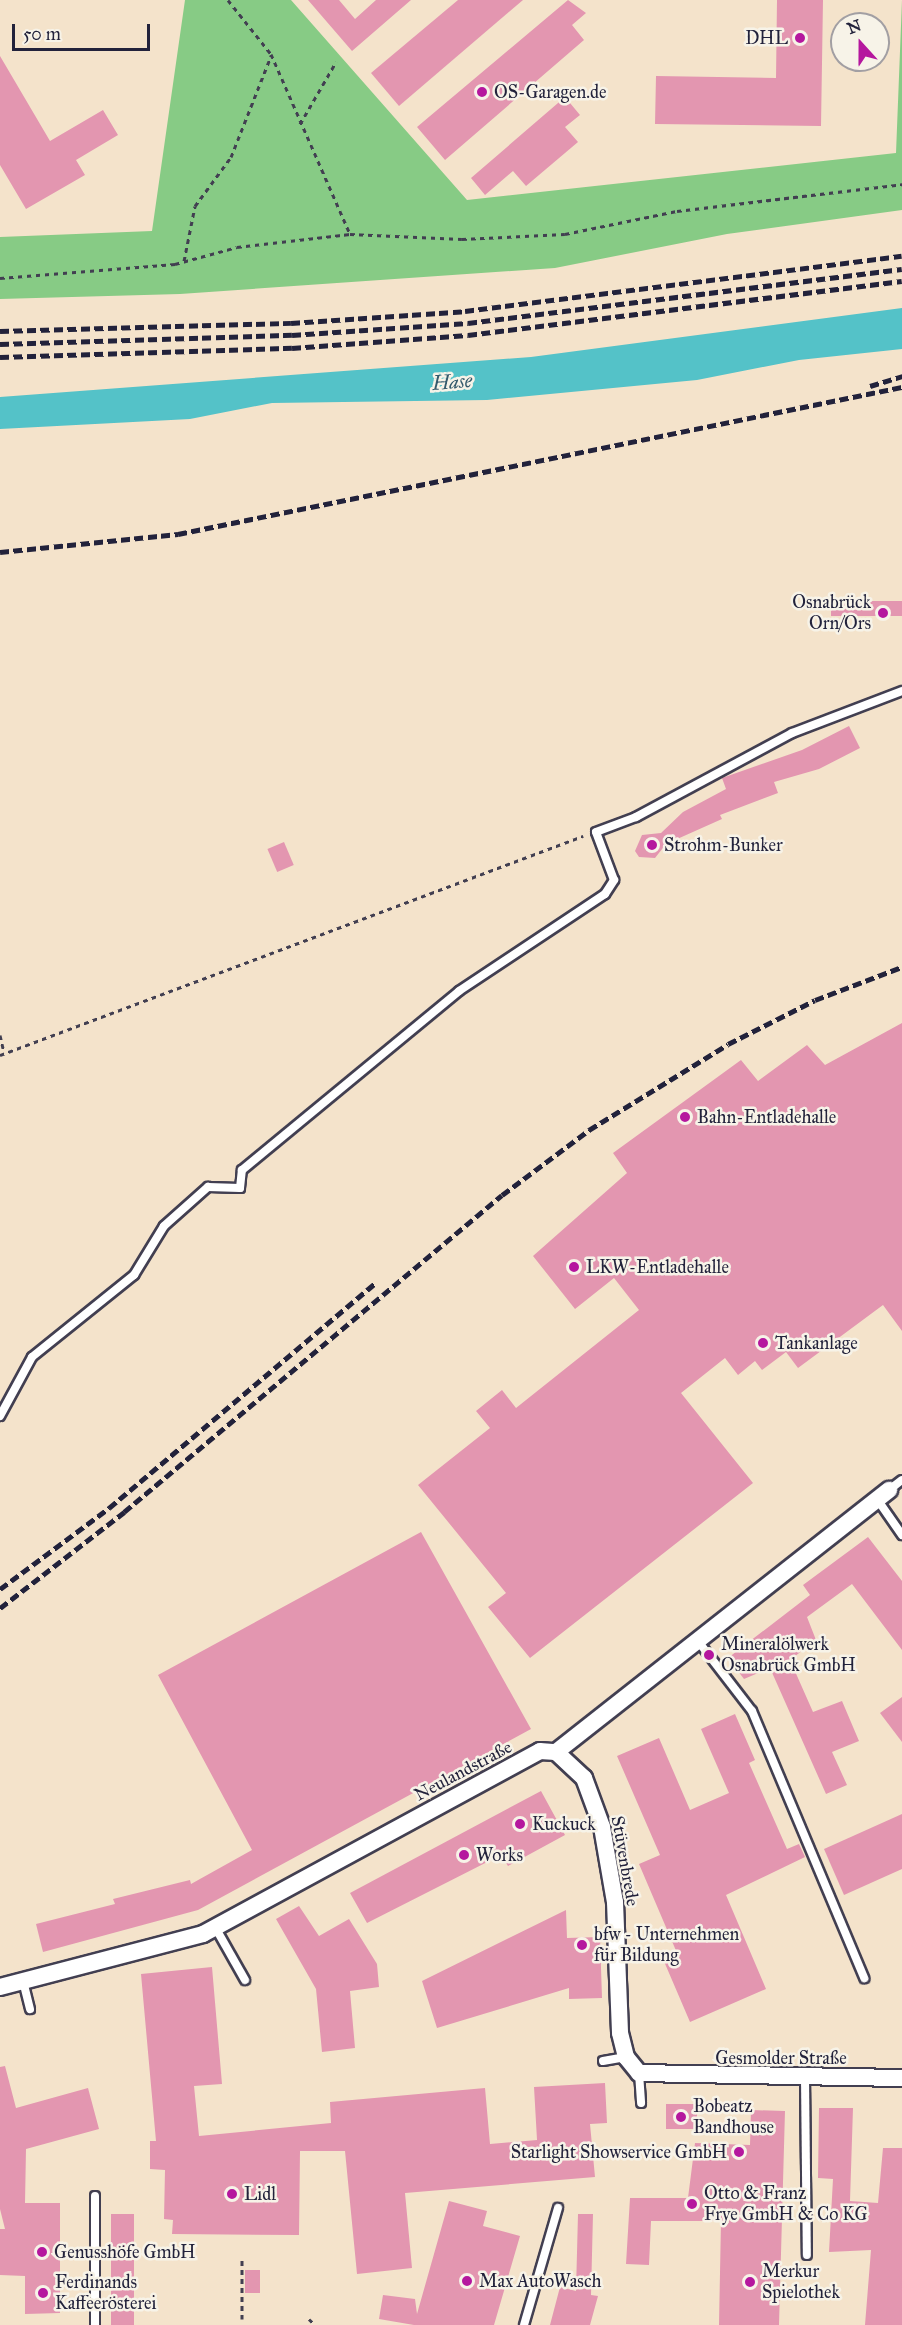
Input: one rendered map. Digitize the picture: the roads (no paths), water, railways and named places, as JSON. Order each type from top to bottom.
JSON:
[{"type":"street","name":"Neulandstraße","points":[[0,1987],[215,1927],[540,1751],[556,1752],[889,1490]]},
{"type":"street","name":"Stüvenbrede","points":[[556,1752],[584,1778],[602,1827],[615,1902],[626,2057]]},
{"type":"street","points":[[626,2057],[639,2073]]},
{"type":"street","name":"Gesmolder Straße","points":[[639,2073],[660,2077],[902,2078]]},
{"type":"lane","points":[[0,1416],[32,1357],[134,1275],[164,1226],[208,1187],[240,1188],[242,1170],[459,991],[605,894],[614,880],[596,832],[636,817],[792,734],[902,691]]},
{"type":"lane","points":[[889,1490],[902,1535]]},
{"type":"lane","points":[[698,1641],[752,1711],[864,1978]]},
{"type":"lane","points":[[215,1927],[245,1980]]},
{"type":"lane","points":[[23,1981],[30,2009]]},
{"type":"lane","points":[[603,2061],[626,2057]]},
{"type":"lane","points":[[639,2073],[641,2103]]},
{"type":"lane","points":[[805,2077],[807,2255]]},
{"type":"lane","points":[[94,2325],[95,2196]]},
{"type":"lane","points":[[524,2325],[558,2208]]},
{"type":"water","name":"Hase","points":[[902,308],[902,349],[799,360],[697,380],[487,400],[272,403],[190,419],[0,429],[0,397],[531,357]]},
{"type":"railway","points":[[0,331],[291,323],[465,311],[902,256]]},
{"type":"railway","points":[[0,344],[292,335],[468,323],[902,269]]},
{"type":"railway","points":[[0,357],[292,348],[468,335],[902,281]]},
{"type":"railway","points":[[870,386],[902,376]]},
{"type":"railway","points":[[0,552],[178,534],[902,387]]},
{"type":"railway","points":[[0,1608],[124,1512],[502,1195],[589,1130],[728,1044],[815,1000],[902,967]]},
{"type":"railway","points":[[0,1589],[109,1508],[374,1284]]},
{"type":"place","name":"DHL","points":[[800,38]]},
{"type":"place","name":"OS-Garagen.de","points":[[482,92]]},
{"type":"place","name":"Osnabrück Orn/Ors","points":[[883,613]]},
{"type":"place","name":"Strohm-Bunker","points":[[652,845]]},
{"type":"place","name":"Bahn-Entladehalle","points":[[685,1117]]},
{"type":"place","name":"LKW-Entladehalle","points":[[574,1267]]},
{"type":"place","name":"Tankanlage","points":[[763,1343]]},
{"type":"place","name":"Mineralölwerk Osnabrück GmbH","points":[[709,1655]]},
{"type":"place","name":"Kuckuck","points":[[520,1824]]},
{"type":"place","name":"Works","points":[[464,1855]]},
{"type":"place","name":"bfw - Unternehmen für Bildung","points":[[582,1945]]},
{"type":"place","name":"Bobeatz Bandhouse","points":[[681,2117]]},
{"type":"place","name":"Starlight Showservice GmbH","points":[[739,2152]]},
{"type":"place","name":"Lidl","points":[[232,2194]]},
{"type":"place","name":"Otto & Franz Frye GmbH & Co KG","points":[[692,2204]]},
{"type":"place","name":"Genusshöfe GmbH","points":[[42,2252]]},
{"type":"place","name":"Max AutoWasch","points":[[467,2281]]},
{"type":"place","name":"Merkur Spielothek","points":[[750,2282]]},
{"type":"place","name":"Ferdinands Kaffeerösterei","points":[[43,2293]]}]
